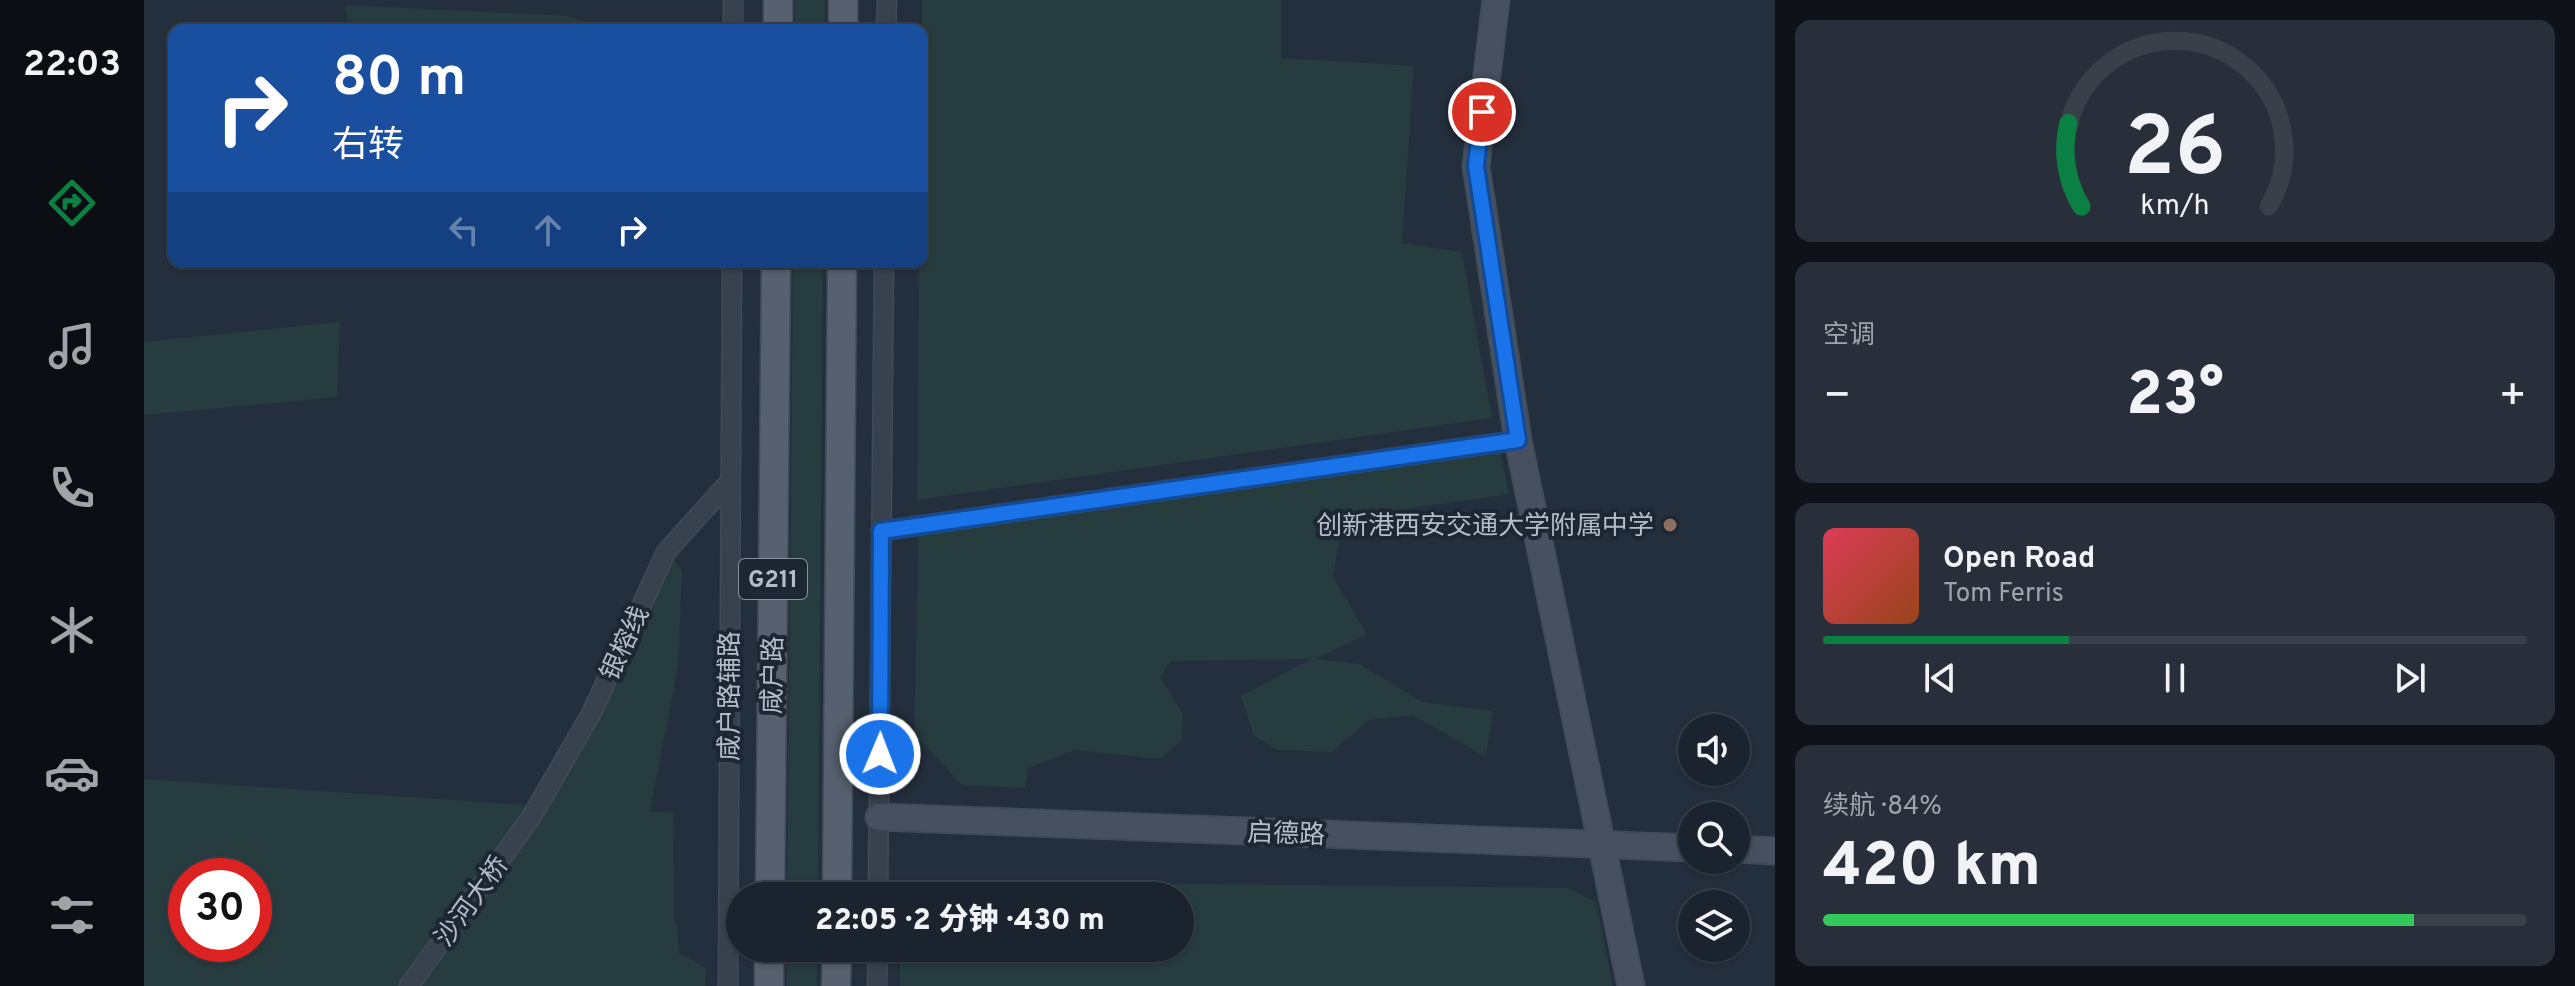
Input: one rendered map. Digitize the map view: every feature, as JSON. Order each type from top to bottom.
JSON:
[{"type":"main road","points":[[778,0],[778,24]]},
{"type":"main road","points":[[843,0],[843,24]]},
{"type":"main road","name":"咸户路","points":[[770,882],[776,268]]},
{"type":"main road","name":"G211","points":[[837,882],[842,268]]},
{"type":"main road","points":[[769,962],[769,986]]},
{"type":"main road","points":[[836,986],[837,962]]},
{"type":"street","points":[[733,0],[733,24]]},
{"type":"street","points":[[886,24],[887,0]]},
{"type":"street","points":[[1496,0],[1476,166],[1518,440],[1631,986]]},
{"type":"street","name":"咸户路辅路","points":[[728,986],[732,268]]},
{"type":"street","points":[[878,882],[884,268]]},
{"type":"street","points":[[881,531],[1518,440]]},
{"type":"street","name":"银榕线","points":[[532,816],[592,712],[666,552],[730,481]]},
{"type":"street","name":"沙河大桥","points":[[409,986],[532,816]]},
{"type":"street","name":"启德路","points":[[879,817],[1678,848]]},
{"type":"street","points":[[1750,850],[1775,851]]},
{"type":"street","points":[[877,986],[878,962]]},
{"type":"green space","points":[[795,0],[825,0],[825,24],[795,24]]},
{"type":"green space","points":[[922,0],[1281,0],[1281,58],[1414,66],[1402,243],[1462,252],[1492,418],[917,500],[919,268],[928,268],[928,24],[922,24]]},
{"type":"green space","points":[[345,5],[567,16],[591,24],[348,24]]},
{"type":"green space","points":[[793,268],[823,268],[818,882],[787,882]]},
{"type":"green space","points":[[340,322],[337,397],[144,415],[144,342]]},
{"type":"green space","points":[[1497,435],[1509,494],[1343,518],[1333,577],[1367,634],[1315,659],[1360,664],[1422,702],[1493,711],[1486,757],[1413,715],[1369,720],[1332,752],[1278,750],[1254,736],[1241,696],[1311,659],[1171,661],[1160,677],[1183,714],[1182,740],[1160,759],[1075,750],[1028,768],[1025,788],[962,785],[914,734],[919,517]]},
{"type":"green space","points":[[671,554],[682,571],[678,667],[650,811],[673,813],[674,922],[677,924],[679,953],[706,968],[705,986],[144,986],[144,779],[540,806]]},
{"type":"green space","points":[[928,881],[1020,882],[926,882]]},
{"type":"green space","points":[[1194,884],[1569,888],[1596,902],[1613,986],[900,986],[900,962],[1194,962]]},
{"type":"green space","points":[[787,962],[817,962],[817,986],[787,986]]},
{"type":"place","name":"创新港西安交通大学附属中学","points":[[1670,525]]},
{"type":"route","points":[[880,754],[881,531],[1518,440],[1476,166],[1482,112]]}]
